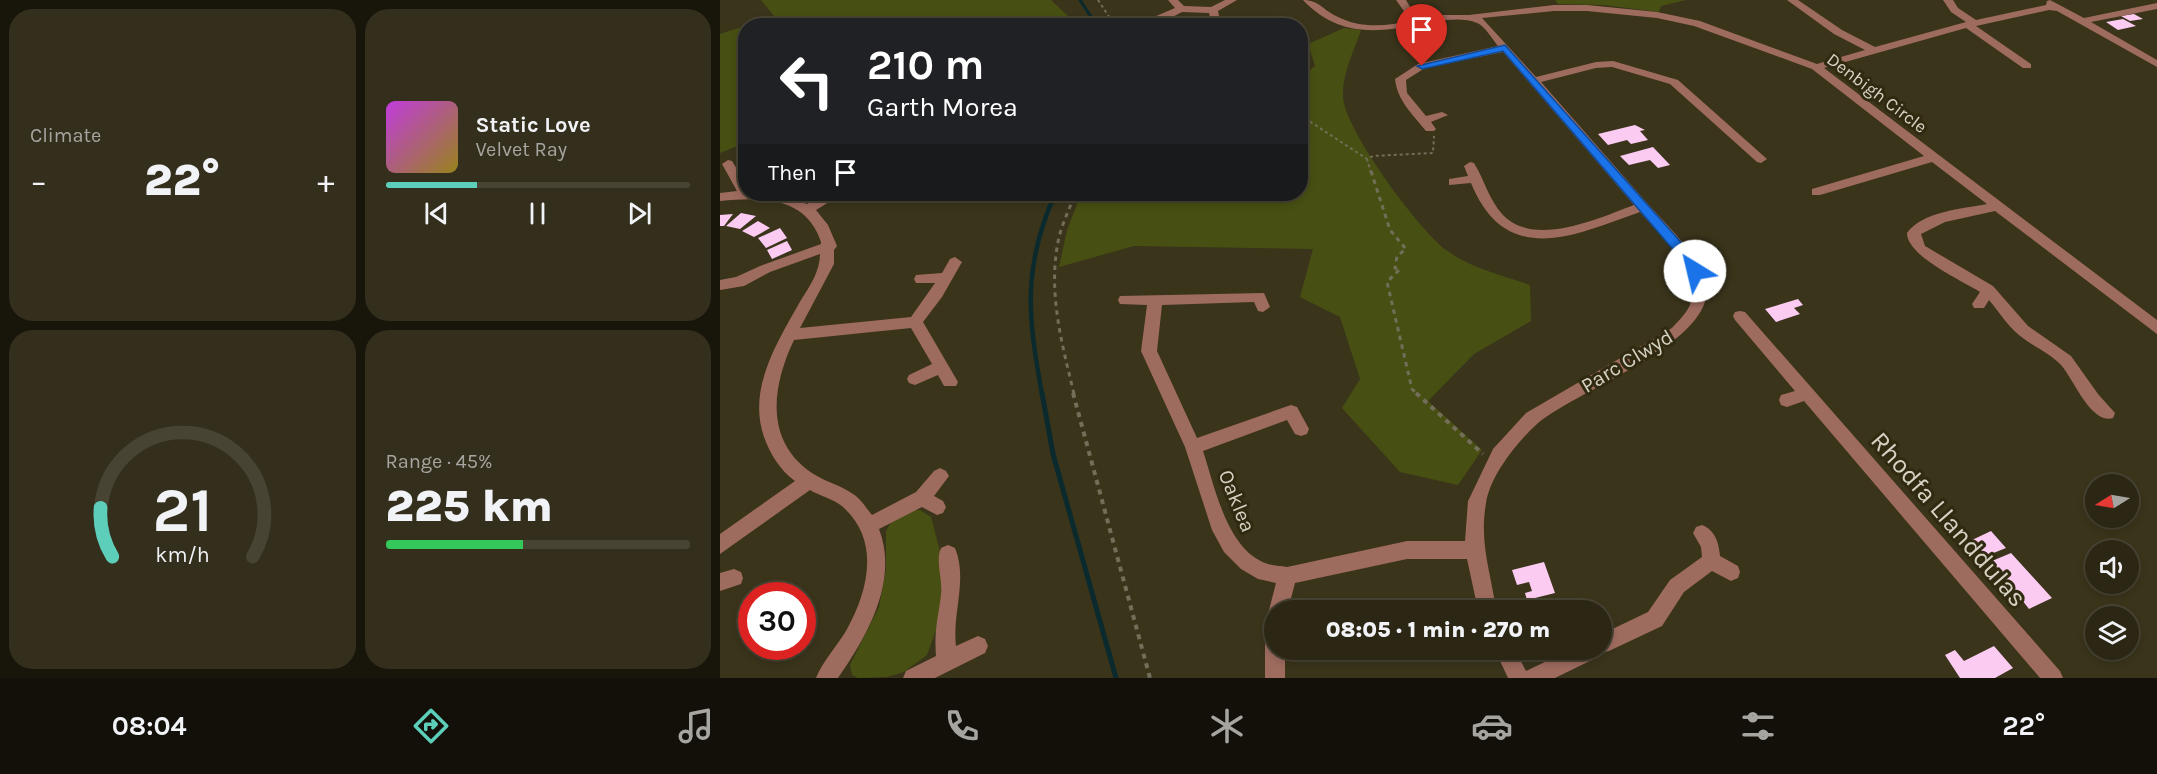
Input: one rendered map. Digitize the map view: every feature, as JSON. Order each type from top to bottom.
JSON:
[{"type":"street","points":[[1173,0],[1181,9]]},
{"type":"street","points":[[1157,18],[1181,9],[1213,10],[1232,0]]},
{"type":"street","points":[[1308,0],[1329,18],[1355,26],[1375,25],[1459,9],[1474,16]]},
{"type":"street","points":[[1401,0],[1413,18]]},
{"type":"street","points":[[1792,0],[1838,32],[1872,50]]},
{"type":"street","points":[[1948,0],[1954,10],[1971,24],[2029,63]]},
{"type":"street","points":[[2045,0],[2157,64]]},
{"type":"street","points":[[1816,67],[1971,24],[2049,6],[2058,8]]},
{"type":"street","points":[[2084,21],[2157,6]]},
{"type":"street","name":"Denbigh Circle","points":[[1474,16],[1554,8],[1587,8],[1657,15],[1726,33],[1816,67],[2157,327]]},
{"type":"street","points":[[1213,10],[1214,18]]},
{"type":"street","name":"Parc Clwyd","points":[[1474,16],[1482,21],[1643,207],[1695,271],[1702,299],[1695,314],[1677,332],[1532,418],[1499,454],[1477,501],[1474,550],[1485,600]]},
{"type":"street","points":[[1442,115],[1427,125],[1399,86],[1400,79],[1406,73],[1422,66],[1505,48]]},
{"type":"street","points":[[1534,81],[1593,61],[1613,64],[1674,82],[1761,159]]},
{"type":"street","points":[[1734,151],[1747,147]]},
{"type":"street","points":[[1816,192],[1934,157]]},
{"type":"street","points":[[728,164],[738,182]]},
{"type":"street","points":[[1454,182],[1472,172],[1495,215],[1503,224],[1530,235],[1555,235],[1643,207]]},
{"type":"street","points":[[720,197],[738,196]]},
{"type":"street","points":[[785,201],[807,210],[820,221],[827,233],[830,246],[821,279],[776,364],[769,388],[769,426],[774,444],[787,464],[809,482],[850,502],[870,525],[876,545],[878,568],[871,599],[849,645],[826,678]]},
{"type":"street","points":[[807,210],[823,201]]},
{"type":"street","points":[[1998,206],[1939,219],[1919,227],[1914,233],[1914,240],[1920,249],[1988,290],[2024,330],[2066,360],[2092,399],[2107,413]]},
{"type":"street","points":[[720,285],[739,282],[765,269],[830,246]]},
{"type":"street","points":[[790,335],[915,322],[955,262]]},
{"type":"street","points":[[921,279],[946,278]]},
{"type":"street","points":[[1979,304],[1988,290]]},
{"type":"street","points":[[1125,300],[1264,300]]},
{"type":"street","name":"Oaklea","points":[[1155,300],[1149,351],[1193,447],[1218,524],[1230,546],[1248,562],[1265,573],[1287,576],[1407,550],[1474,550]]},
{"type":"street","name":"Rhodfa Llanddulas","points":[[1740,316],[2053,678]]},
{"type":"street","points":[[915,322],[950,382]]},
{"type":"street","points":[[915,379],[941,367]]},
{"type":"street","points":[[1787,400],[1806,394]]},
{"type":"street","points":[[1193,447],[1298,410],[1302,429]]},
{"type":"street","points":[[870,525],[930,502],[940,476]]},
{"type":"street","points":[[720,545],[809,482]]},
{"type":"street","points":[[1702,533],[1710,545],[1711,561]]},
{"type":"street","points":[[946,661],[944,630],[951,593],[948,554]]},
{"type":"street","points":[[1711,561],[1731,572]]},
{"type":"street","points":[[1612,639],[1655,619],[1677,586],[1711,561]]},
{"type":"street","points":[[1281,600],[1287,576]]},
{"type":"street","points":[[913,678],[978,645]]},
{"type":"street","points":[[1275,660],[1275,678]]},
{"type":"street","points":[[1510,660],[1519,678]]},
{"type":"street","points":[[1533,678],[1571,660]]},
{"type":"path","points":[[1098,0],[1110,18]]},
{"type":"path","points":[[1308,120],[1367,159],[1390,230],[1406,249],[1396,256],[1395,268],[1400,269],[1387,282],[1412,389],[1494,464]]},
{"type":"path","points":[[1367,159],[1373,156],[1433,153],[1434,136],[1427,125]]},
{"type":"path","points":[[1072,201],[1058,241],[1054,282],[1057,323],[1079,417],[1150,678]]},
{"type":"green space","points":[[761,0],[1051,0],[1070,18],[768,18],[774,16]]},
{"type":"green space","points":[[1555,0],[1686,0],[1661,6],[1659,12],[1604,5],[1558,4]]},
{"type":"green space","points":[[738,28],[738,146],[720,153],[720,34]]},
{"type":"green space","points":[[1344,28],[1361,30],[1344,79],[1343,96],[1346,111],[1368,154],[1419,222],[1446,250],[1476,266],[1530,285],[1531,321],[1474,354],[1428,401],[1482,450],[1458,485],[1400,472],[1342,408],[1360,379],[1340,317],[1300,297],[1313,249],[1134,246],[1059,267],[1067,230],[1078,201],[1308,201],[1308,72],[1315,66],[1308,44]]},
{"type":"green space","points":[[910,510],[920,510],[931,517],[940,551],[944,607],[927,655],[904,672],[887,677],[858,678],[852,675],[850,665],[879,607],[886,570],[886,531],[891,522]]},
{"type":"building","points":[[2134,14],[2143,19],[2130,21],[2121,16]]},
{"type":"building","points":[[2123,19],[2136,26],[2118,30],[2106,22]]},
{"type":"building","points":[[1635,125],[1645,130],[1640,131],[1648,140],[1631,144],[1627,140],[1608,145],[1598,134]]},
{"type":"building","points":[[1653,147],[1670,165],[1658,168],[1650,160],[1629,165],[1620,156]]},
{"type":"building","points":[[741,213],[756,216],[740,229],[726,226]]},
{"type":"building","points":[[733,214],[724,226],[720,226],[720,215]]},
{"type":"building","points":[[758,221],[770,228],[754,237],[742,231]]},
{"type":"building","points":[[780,228],[787,238],[766,248],[758,238]]},
{"type":"building","points":[[787,241],[792,250],[772,259],[767,250]]},
{"type":"building","points":[[1798,299],[1803,305],[1794,308],[1800,314],[1776,322],[1765,309]]},
{"type":"building","points":[[1991,531],[2006,548],[1986,556],[1972,540]]},
{"type":"building","points":[[2011,553],[2052,598],[2029,609],[1992,561]]},
{"type":"building","points":[[1544,562],[1555,593],[1527,600],[1525,593],[1532,591],[1529,582],[1517,585],[1512,570]]},
{"type":"building","points":[[1994,646],[2013,668],[1995,678],[1960,678],[1945,655],[1955,650],[1964,661]]},
{"type":"waterway","points":[[1080,0],[1092,18]]},
{"type":"waterway","points":[[1042,394],[1033,341],[1031,293],[1037,246],[1052,201]]},
{"type":"waterway","points":[[1042,393],[1053,454],[1116,678]]},
{"type":"route","points":[[1422,66],[1505,48],[1681,251],[1695,271]]}]
